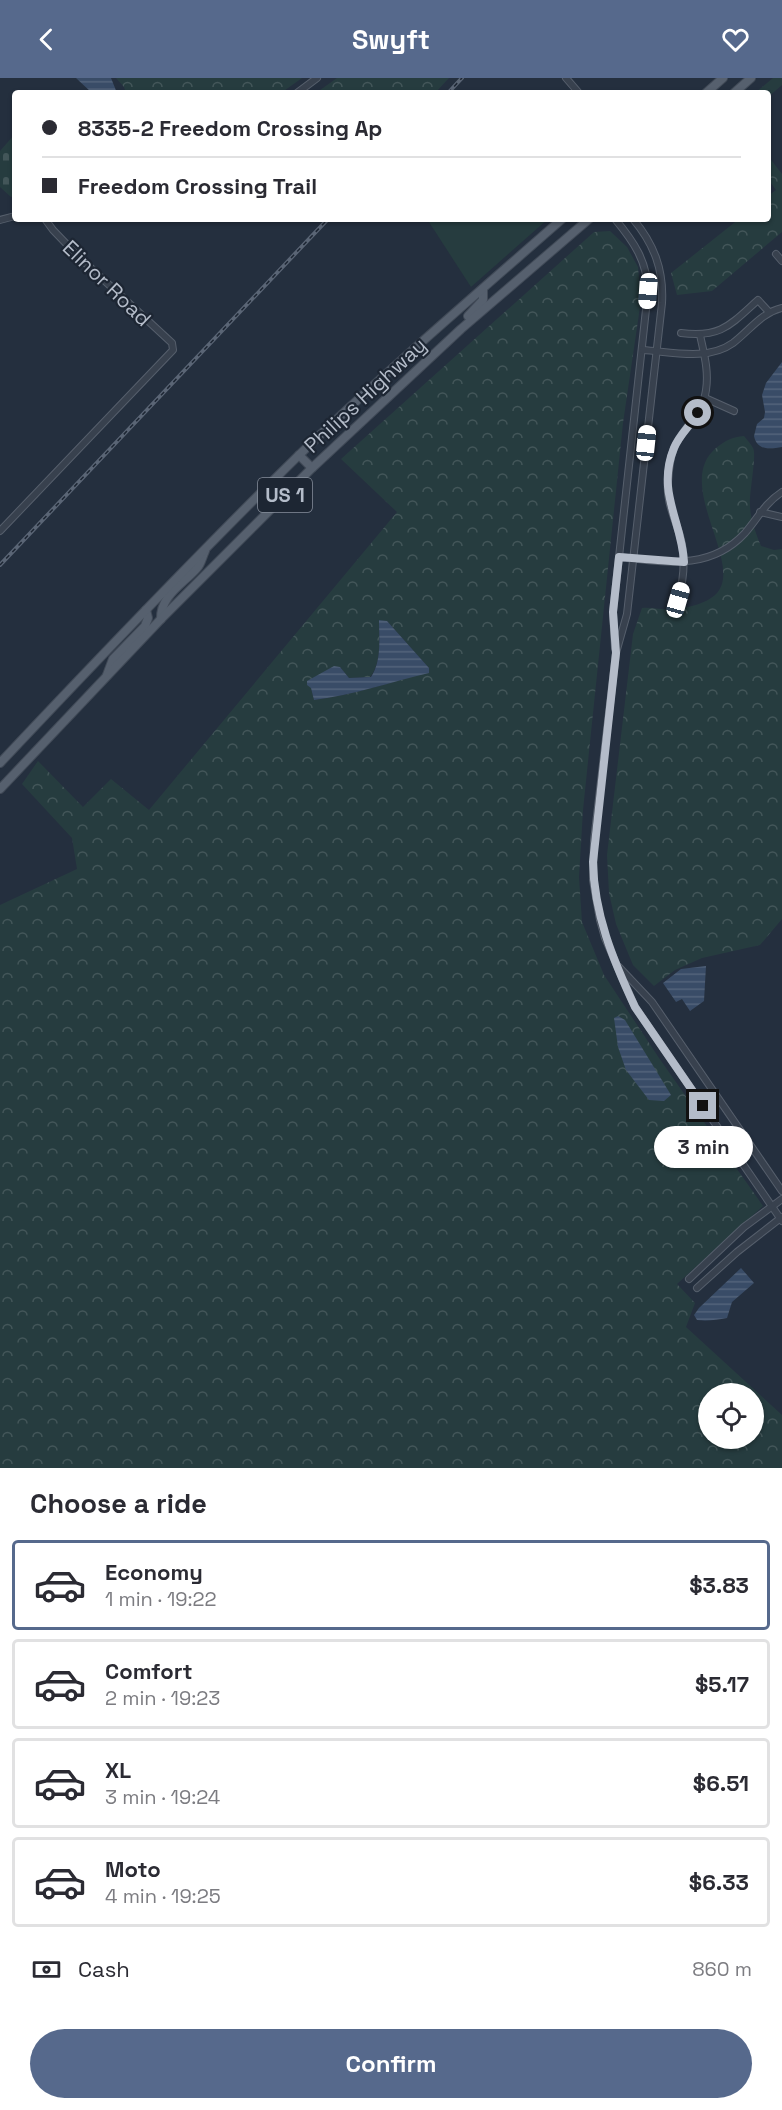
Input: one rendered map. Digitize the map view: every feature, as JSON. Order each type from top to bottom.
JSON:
[{"type":"main road","points":[[709,90],[723,78]]},
{"type":"main road","points":[[737,90],[751,78]]},
{"type":"main road","name":"Philips Highway","points":[[0,763],[206,547],[299,455],[425,339],[559,222]]},
{"type":"main road","name":"Philips Highway","points":[[0,789],[162,619],[312,468],[461,329],[586,222]]},
{"type":"main road","points":[[461,329],[467,317],[483,300],[483,289]]},
{"type":"main road","points":[[299,455],[312,468]]},
{"type":"main road","points":[[162,619],[161,613],[166,599],[199,566],[206,547]]},
{"type":"main road","points":[[106,678],[113,659],[145,626],[148,618],[146,609]]},
{"type":"street","points":[[301,90],[317,78]]},
{"type":"street","points":[[566,78],[576,90]]},
{"type":"street","name":"Elinor Road","points":[[0,531],[173,350],[172,344],[79,257],[47,222]]},
{"type":"street","points":[[616,653],[613,612],[648,291],[643,261],[635,244],[617,222]]},
{"type":"street","points":[[635,222],[657,256],[662,275],[663,292],[627,614],[616,653],[610,697],[594,841],[593,880],[605,938],[635,1007],[781,1218],[737,1252],[697,1288]]},
{"type":"street","points":[[776,254],[782,261]]},
{"type":"street","points":[[643,261],[657,256]]},
{"type":"street","points":[[681,333],[700,335],[721,330],[758,300],[769,312]]},
{"type":"street","points":[[642,350],[716,352],[732,344],[769,312],[782,308]]},
{"type":"street","points":[[678,600],[684,562],[681,538],[668,499],[669,476],[674,448],[691,425],[705,398],[707,378],[700,335]]},
{"type":"street","points":[[705,398],[734,411]]},
{"type":"street","points":[[619,557],[684,562],[720,553],[746,532],[760,512],[782,492]]},
{"type":"street","points":[[760,512],[782,517]]},
{"type":"street","points":[[617,965],[652,1002],[782,1191]]},
{"type":"street","points":[[689,1279],[718,1250],[782,1199]]},
{"type":"green space","points":[[116,78],[302,78],[285,90],[125,90]]},
{"type":"green space","points":[[337,78],[449,78],[438,90],[320,90]]},
{"type":"green space","points":[[773,78],[782,78],[782,85],[771,94],[771,90],[759,90]]},
{"type":"green space","points":[[12,137],[12,197],[0,187],[0,151]]},
{"type":"green space","points":[[771,160],[782,174],[782,232],[712,291],[677,295],[671,273],[735,222],[771,222],[771,194],[776,190],[771,183]]},
{"type":"green space","points":[[429,222],[545,222],[471,287]]},
{"type":"green space","points":[[610,231],[627,247],[638,267],[641,300],[623,423],[583,810],[579,877],[582,922],[604,975],[763,1206],[677,1284],[695,1303],[686,1327],[747,1383],[698,1383],[698,1449],[764,1449],[764,1398],[782,1415],[782,1468],[0,1468],[0,905],[77,869],[72,838],[22,784],[38,761],[83,807],[111,779],[149,810],[397,512],[341,459],[594,232]],"holes":[[[379,621],[387,621],[429,668],[429,672],[358,692],[314,700],[311,688],[340,667],[349,678],[370,677],[378,657]]]},
{"type":"green space","points":[[744,436],[754,452],[750,505],[755,531],[761,546],[774,550],[782,549],[782,919],[760,945],[702,958],[675,970],[654,986],[633,965],[616,924],[609,893],[607,855],[633,634],[642,608],[689,607],[717,593],[723,579],[722,562],[705,502],[702,481],[705,463],[716,448],[723,443]]},
{"type":"water","points":[[76,78],[111,78],[116,90],[89,90]]},
{"type":"water","points":[[782,362],[782,447],[765,448],[758,444],[754,436],[757,424],[764,418],[762,395],[766,383]]},
{"type":"water","points":[[379,620],[387,621],[429,668],[429,673],[358,692],[314,700],[307,681],[334,666],[340,667],[349,678],[371,677],[378,657]]},
{"type":"water","points":[[706,966],[704,1001],[690,1011],[682,999],[676,1002],[663,983],[681,969]]},
{"type":"water","points":[[618,1016],[625,1020],[671,1095],[664,1101],[649,1100],[626,1070],[618,1047],[614,1018]]},
{"type":"water","points":[[741,1268],[754,1283],[732,1302],[727,1318],[697,1320],[694,1315],[699,1308]]},
{"type":"railway","points":[[451,90],[462,78]]},
{"type":"railway","points":[[0,565],[325,222]]},
{"type":"route","points":[[698,413],[674,448],[668,485],[668,499],[681,538],[684,562],[619,557],[613,612],[616,653],[594,841],[593,880],[605,938],[635,1007],[703,1106]]}]
